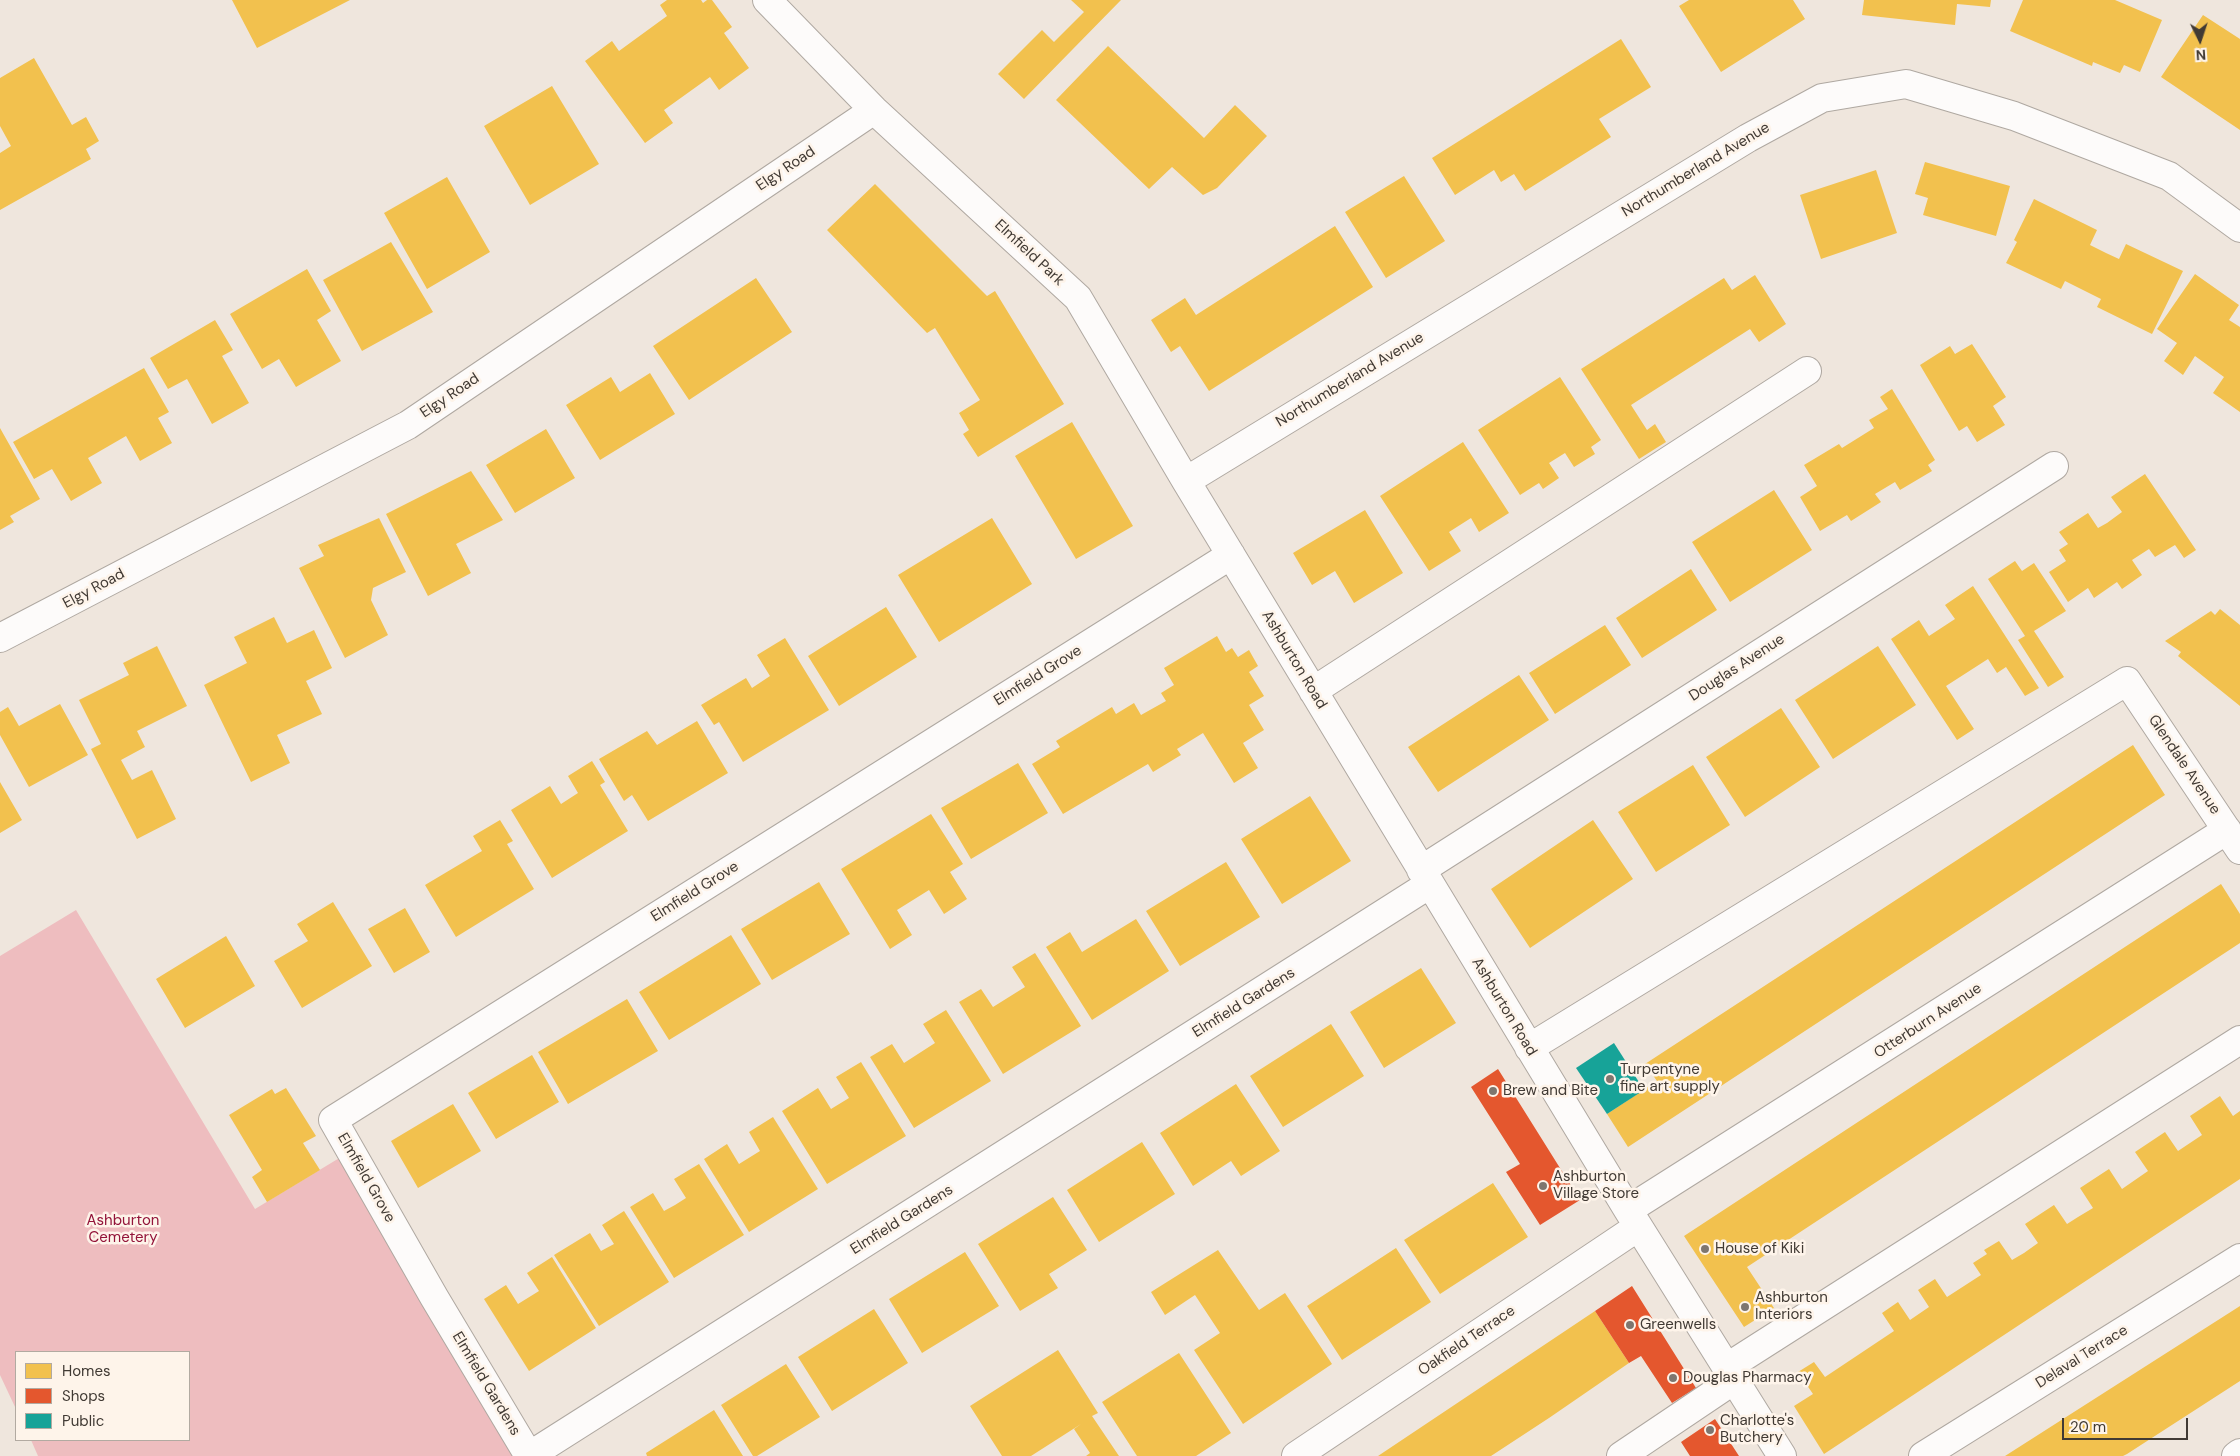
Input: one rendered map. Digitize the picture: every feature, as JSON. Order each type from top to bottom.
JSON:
[{"type":"street","name":"Elmfield Park","points":[[767,0],[874,110],[1078,298],[1231,555]]},
{"type":"street","name":"Northumberland Avenue","points":[[1186,481],[1748,138],[1822,98],[1906,84],[2014,116],[2169,176],[2240,228]]},
{"type":"street","name":"Elgy Road","points":[[0,638],[408,425],[874,110]]},
{"type":"street","points":[[1313,691],[1807,371]]},
{"type":"street","name":"Douglas Avenue","points":[[1426,877],[2054,466]]},
{"type":"street","name":"Ashburton Road","points":[[1231,555],[1529,1048],[1782,1456]]},
{"type":"street","name":"Elmfield Grove","points":[[434,1297],[333,1120],[1231,555]]},
{"type":"street","name":"Glendale Avenue","points":[[1529,1048],[2127,681],[2234,840]]},
{"type":"street","name":"Otterburn Avenue","points":[[1633,1218],[2234,840]]},
{"type":"street","name":"Elmfield Gardens","points":[[434,1297],[529,1456],[1426,877]]},
{"type":"street","points":[[1621,1456],[1730,1374],[2240,1040]]},
{"type":"street","name":"Oakfield Terrace","points":[[1296,1456],[1633,1218]]},
{"type":"street","name":"Delaval Terrace","points":[[1923,1456],[2240,1258]]},
{"type":"street","points":[[2236,1456],[2240,1453]]},
{"type":"green space","name":"Ashburton Cemetery","points":[[76,910],[255,1209],[341,1157],[523,1456],[38,1456],[31,1441],[190,1441],[190,1351],[15,1351],[15,1407],[0,1375],[0,956]]},
{"type":"building: Homes","points":[[232,0],[350,0],[257,48]]},
{"type":"building: Homes","points":[[667,0],[701,0],[703,3],[707,0],[712,0],[732,27],[724,33],[749,68],[719,90],[710,77],[664,110],[673,123],[645,143],[585,61],[612,41],[619,51],[667,16],[660,5]]},
{"type":"building: Homes","points":[[1071,0],[1121,0],[1024,99],[998,74],[1042,30],[1054,42],[1084,12]]},
{"type":"building: Homes","points":[[1689,0],[1793,0],[1805,19],[1721,72],[1679,6]]},
{"type":"building: Homes","points":[[1864,0],[1991,0],[1990,7],[1957,4],[1955,25],[1862,15]]},
{"type":"building: Homes","points":[[2023,0],[2115,0],[2162,20],[2140,72],[2124,65],[2120,73],[2093,62],[2092,66],[2010,31]]},
{"type":"building: Homes","points":[[2203,15],[2240,39],[2240,130],[2161,77]]},
{"type":"building: Homes","points":[[1621,39],[1651,87],[1599,119],[1611,137],[1525,191],[1514,174],[1501,182],[1494,170],[1455,195],[1432,158]]},
{"type":"building: Homes","points":[[1108,46],[1204,138],[1235,105],[1267,136],[1217,188],[1203,195],[1172,167],[1149,189],[1056,100]]},
{"type":"building: Homes","points":[[34,58],[72,125],[86,117],[99,141],[86,149],[91,159],[0,210],[0,153],[11,146],[0,126],[0,78]]},
{"type":"building: Homes","points":[[552,86],[599,164],[530,205],[484,126]]},
{"type":"building: Homes","points":[[1925,162],[2010,186],[1996,236],[1923,215],[1928,198],[1915,194]]},
{"type":"building: Homes","points":[[1876,170],[1897,233],[1821,259],[1800,195]]},
{"type":"building: Homes","points":[[1404,176],[1445,241],[1386,278],[1345,212]]},
{"type":"building: Homes","points":[[447,177],[490,252],[427,289],[384,213]]},
{"type":"building: Homes","points":[[875,184],[987,296],[995,291],[1064,404],[978,457],[963,434],[969,430],[959,413],[980,400],[935,328],[927,333],[827,230]]},
{"type":"building: Homes","points":[[2034,199],[2097,230],[2090,245],[2106,253],[2119,259],[2126,244],[2183,271],[2152,334],[2097,307],[2101,299],[2065,281],[2061,289],[2006,263],[2017,242],[2014,240]]},
{"type":"building: Homes","points":[[1335,226],[1373,287],[1209,391],[1180,346],[1171,352],[1151,320],[1185,298],[1196,315]]},
{"type":"building: Homes","points":[[391,242],[433,312],[362,351],[323,280]]},
{"type":"building: Homes","points":[[307,269],[331,311],[317,320],[341,361],[296,387],[279,359],[262,369],[230,314]]},
{"type":"building: Homes","points":[[2195,274],[2239,305],[2229,320],[2240,327],[2240,412],[2213,393],[2224,377],[2195,356],[2183,375],[2164,361],[2177,343],[2157,329]]},
{"type":"building: Homes","points":[[1755,275],[1786,324],[1759,342],[1750,329],[1631,405],[1647,430],[1655,424],[1666,442],[1639,459],[1581,369],[1724,278],[1732,290]]},
{"type":"building: Homes","points":[[756,278],[792,332],[689,400],[653,346]]},
{"type":"building: Homes","points":[[215,320],[233,350],[222,356],[249,403],[212,424],[187,379],[168,389],[150,358]]},
{"type":"building: Homes","points":[[1972,344],[2006,397],[1993,406],[2005,425],[1977,442],[1967,426],[1959,431],[1920,365],[1950,346],[1955,354]]},
{"type":"building: Homes","points":[[144,368],[169,412],[158,418],[172,443],[140,461],[126,436],[88,458],[102,483],[71,501],[52,469],[34,479],[13,442]]},
{"type":"building: Homes","points":[[650,373],[675,414],[600,460],[566,405],[611,377],[620,392]]},
{"type":"building: Homes","points":[[1560,377],[1601,440],[1591,447],[1595,454],[1574,467],[1565,453],[1549,463],[1559,478],[1543,489],[1539,483],[1520,495],[1478,430]]},
{"type":"building: Homes","points":[[1892,389],[1935,460],[1928,465],[1932,471],[1900,490],[1895,482],[1875,494],[1881,502],[1851,521],[1847,515],[1820,531],[1800,497],[1817,486],[1804,465],[1839,444],[1842,448],[1874,428],[1869,420],[1888,409],[1880,397]]},
{"type":"building: Homes","points":[[1072,422],[1133,526],[1076,559],[1015,456]]},
{"type":"building: Homes","points":[[0,428],[40,499],[10,516],[14,522],[0,530]]},
{"type":"building: Homes","points":[[546,429],[575,478],[515,513],[486,465]]},
{"type":"building: Homes","points":[[1463,442],[1509,513],[1479,532],[1471,518],[1449,532],[1461,551],[1429,571],[1380,496]]},
{"type":"building: Homes","points":[[471,471],[503,520],[456,544],[471,573],[428,596],[386,514]]},
{"type":"building: Homes","points":[[2145,474],[2196,550],[2184,558],[2175,545],[2155,557],[2149,549],[2132,560],[2142,575],[2122,589],[2117,582],[2094,598],[2088,588],[2068,602],[2049,572],[2066,561],[2059,550],[2068,544],[2059,532],[2088,513],[2098,528],[2107,523],[2122,512],[2111,497]]},
{"type":"building: Homes","points":[[1774,490],[1812,550],[1730,602],[1692,542]]},
{"type":"building: Homes","points":[[1365,510],[1403,573],[1354,603],[1335,571],[1312,585],[1293,553]]},
{"type":"building: Homes","points":[[379,518],[406,572],[373,588],[371,600],[388,635],[345,658],[299,568],[324,556],[318,545]]},
{"type":"building: Homes","points":[[992,518],[1032,584],[939,642],[898,575]]},
{"type":"building: Homes","points":[[2015,561],[2022,571],[2034,563],[2066,611],[2034,631],[2064,677],[2048,687],[2018,640],[2025,636],[1988,579]]},
{"type":"building: Homes","points":[[1691,569],[1717,610],[1642,658],[1616,618]]},
{"type":"building: Homes","points":[[1973,586],[2039,688],[2025,696],[2006,667],[1997,673],[1988,659],[1946,686],[1974,729],[1957,740],[1891,639],[1919,620],[1929,636],[1955,619],[1945,605]]},
{"type":"building: Homes","points":[[886,607],[917,657],[839,706],[808,656]]},
{"type":"building: Homes","points":[[2220,609],[2240,625],[2240,706],[2178,656],[2181,652],[2165,641],[2211,611],[2215,615]]},
{"type":"building: Homes","points":[[274,617],[287,643],[314,630],[332,668],[306,681],[322,714],[277,735],[290,763],[251,782],[204,685],[247,663],[234,637]]},
{"type":"building: Homes","points":[[1605,625],[1631,665],[1555,714],[1529,673]]},
{"type":"building: Homes","points":[[1217,636],[1226,652],[1232,648],[1238,657],[1249,650],[1258,666],[1249,672],[1264,696],[1249,705],[1264,730],[1243,743],[1258,768],[1234,783],[1203,733],[1177,749],[1181,755],[1153,772],[1148,764],[1063,814],[1032,764],[1060,747],[1056,741],[1112,707],[1116,714],[1134,703],[1141,715],[1166,701],[1161,693],[1174,685],[1164,668]]},
{"type":"building: Homes","points":[[785,638],[829,710],[743,762],[719,722],[714,725],[701,705],[746,678],[752,688],[770,676],[757,655]]},
{"type":"building: Homes","points":[[157,646],[187,706],[137,731],[145,747],[121,760],[132,780],[152,770],[176,819],[137,839],[91,749],[101,744],[79,700],[129,675],[123,663]]},
{"type":"building: Homes","points":[[1878,646],[1916,705],[1833,759],[1795,700]]},
{"type":"building: Homes","points":[[1519,675],[1549,720],[1438,792],[1408,747]]},
{"type":"building: Homes","points":[[60,704],[88,755],[29,787],[0,735],[0,712],[8,707],[19,726]]},
{"type":"building: Homes","points":[[1781,708],[1820,767],[1745,817],[1706,757]]},
{"type":"building: Homes","points":[[697,721],[728,773],[648,821],[632,795],[624,801],[599,759],[647,731],[657,745]]},
{"type":"building: Homes","points":[[2133,745],[2165,795],[1628,1147],[1607,1114],[1657,1081],[1645,1064]]},
{"type":"building: Homes","points":[[592,761],[605,782],[600,785],[628,831],[552,878],[511,810],[550,786],[561,804],[578,793],[568,776]]},
{"type":"building: Homes","points":[[1018,763],[1048,813],[971,859],[941,808]]},
{"type":"building: Homes","points":[[1693,765],[1730,825],[1656,872],[1618,812]]},
{"type":"building: Homes","points":[[0,782],[22,820],[0,833]]},
{"type":"building: Homes","points":[[1310,796],[1351,861],[1282,904],[1241,839]]},
{"type":"building: Homes","points":[[931,814],[963,864],[950,872],[967,899],[944,914],[929,890],[897,910],[912,935],[890,949],[841,869]]},
{"type":"building: Homes","points":[[500,820],[513,841],[507,844],[534,889],[456,937],[425,885],[482,851],[473,836]]},
{"type":"building: Homes","points":[[1593,820],[1633,879],[1530,948],[1491,889]]},
{"type":"building: Homes","points":[[1226,862],[1260,917],[1180,966],[1146,911]]},
{"type":"building: Homes","points":[[819,882],[850,934],[772,980],[741,929]]},
{"type":"building: Homes","points":[[2221,884],[2240,914],[2240,943],[1747,1267],[1774,1308],[1744,1327],[1684,1236]]},
{"type":"building: Homes","points":[[333,902],[372,966],[302,1008],[274,961],[308,941],[297,924]]},
{"type":"building: Homes","points":[[405,908],[430,952],[394,973],[368,929]]},
{"type":"building: Homes","points":[[1136,919],[1169,971],[1092,1020],[1046,947],[1070,932],[1082,952]]},
{"type":"building: Homes","points":[[731,935],[761,984],[669,1040],[639,992]]},
{"type":"building: Homes","points":[[226,936],[255,986],[185,1028],[156,979]]},
{"type":"building: Homes","points":[[1035,953],[1081,1026],[1003,1074],[959,1002],[981,989],[993,1007],[1025,987],[1012,967]]},
{"type":"building: Homes","points":[[1421,968],[1456,1023],[1384,1068],[1350,1012]]},
{"type":"building: Homes","points":[[627,999],[658,1051],[568,1104],[538,1052]]},
{"type":"building: Homes","points":[[946,1010],[991,1081],[914,1128],[870,1057],[892,1044],[904,1063],[935,1043],[923,1024]]},
{"type":"building: Homes","points":[[1331,1024],[1364,1076],[1283,1127],[1250,1076]]},
{"type":"building: Homes","points":[[532,1055],[559,1102],[496,1139],[468,1093]]},
{"type":"building: Homes","points":[[861,1062],[906,1136],[827,1184],[782,1111],[818,1088],[831,1109],[849,1098],[836,1077]]},
{"type":"building: Homes","points":[[1236,1084],[1280,1151],[1241,1176],[1231,1161],[1193,1186],[1160,1133]]},
{"type":"building: Homes","points":[[286,1088],[316,1136],[303,1143],[320,1170],[267,1202],[252,1177],[262,1170],[229,1115],[272,1089],[275,1094]]},
{"type":"building: Homes","points":[[2220,1096],[2233,1116],[2240,1111],[2240,1179],[1824,1454],[1794,1406],[1813,1394],[1798,1372],[1814,1362],[1825,1377],[1894,1331],[1882,1313],[1898,1302],[1910,1320],[1929,1307],[1918,1290],[1935,1279],[1947,1297],[1981,1275],[1973,1263],[1987,1254],[1984,1250],[1999,1241],[2012,1260],[2024,1253],[2038,1243],[2025,1224],[2054,1205],[2067,1224],[2093,1208],[2080,1188],[2109,1169],[2122,1189],[2148,1171],[2135,1152],[2165,1132],[2178,1151],[2202,1135],[2190,1116]]},
{"type":"building: Homes","points":[[453,1104],[481,1151],[418,1188],[391,1141]]},
{"type":"building: Homes","points":[[773,1117],[818,1189],[749,1232],[704,1159],[727,1144],[739,1164],[760,1151],[749,1132]]},
{"type":"building: Homes","points":[[1142,1142],[1175,1194],[1099,1242],[1067,1190]]},
{"type":"building: Homes","points":[[699,1164],[744,1235],[674,1278],[630,1207],[653,1193],[664,1211],[675,1205],[686,1198],[674,1179]]},
{"type":"building: Homes","points":[[1493,1183],[1528,1237],[1440,1294],[1404,1240]]},
{"type":"building: Homes","points":[[1053,1197],[1087,1250],[1049,1274],[1058,1288],[1020,1311],[978,1244]]},
{"type":"building: Homes","points":[[624,1211],[669,1282],[599,1326],[554,1255],[590,1233],[601,1251],[614,1244],[602,1225]]},
{"type":"building: Homes","points":[[1396,1248],[1431,1302],[1342,1360],[1307,1306]]},
{"type":"building: Homes","points":[[1218,1250],[1259,1310],[1285,1293],[1332,1364],[1243,1424],[1194,1350],[1220,1333],[1195,1295],[1165,1315],[1151,1292]]},
{"type":"building: Homes","points":[[965,1252],[999,1306],[922,1353],[889,1299]]},
{"type":"building: Homes","points":[[552,1257],[596,1328],[529,1371],[484,1299],[506,1285],[518,1304],[539,1291],[527,1273]]},
{"type":"building: Homes","points":[[2240,1306],[2240,1381],[2127,1454],[2123,1456],[2005,1456]]},
{"type":"building: Homes","points":[[874,1309],[908,1363],[832,1411],[798,1357]]},
{"type":"building: Homes","points":[[1595,1311],[1629,1363],[1549,1418],[1491,1456],[1378,1456]]},
{"type":"building: Homes","points":[[1058,1350],[1098,1413],[1092,1416],[1119,1456],[1086,1456],[1090,1453],[1074,1429],[1081,1424],[1031,1456],[1002,1456],[970,1406]]},
{"type":"building: Homes","points":[[1179,1353],[1231,1433],[1196,1456],[1137,1456],[1102,1402]]},
{"type":"building: Homes","points":[[786,1364],[820,1417],[757,1456],[753,1456],[721,1405]]},
{"type":"building: Homes","points":[[714,1410],[743,1456],[647,1456],[646,1453]]},
{"type":"building: Shops","points":[[1498,1069],[1580,1200],[1540,1225],[1506,1172],[1520,1164],[1471,1087]]},
{"type":"building: Shops","name":"Greenwells","points":[[1632,1286],[1696,1388],[1672,1403],[1641,1356],[1629,1363],[1595,1311]]},
{"type":"building: Shops","name":"Charlotte's Butchery","points":[[1715,1419],[1739,1456],[1690,1456],[1681,1442]]},
{"type":"building: Public","name":"Turpentyne fine art supply","points":[[1614,1043],[1644,1090],[1607,1114],[1576,1068]]},
{"type":"place","name":"Turpentyne fine art supply","points":[[1610,1079]]},
{"type":"place","name":"Brew and Bite","points":[[1493,1091]]},
{"type":"place","name":"Ashburton Village Store","points":[[1543,1186]]},
{"type":"place","name":"House of Kiki","points":[[1705,1249]]},
{"type":"place","name":"Ashburton Interiors","points":[[1745,1307]]},
{"type":"place","name":"Greenwells","points":[[1630,1325]]},
{"type":"place","name":"Douglas Pharmacy","points":[[1673,1378]]},
{"type":"place","name":"Charlotte's Butchery","points":[[1710,1430]]}]
